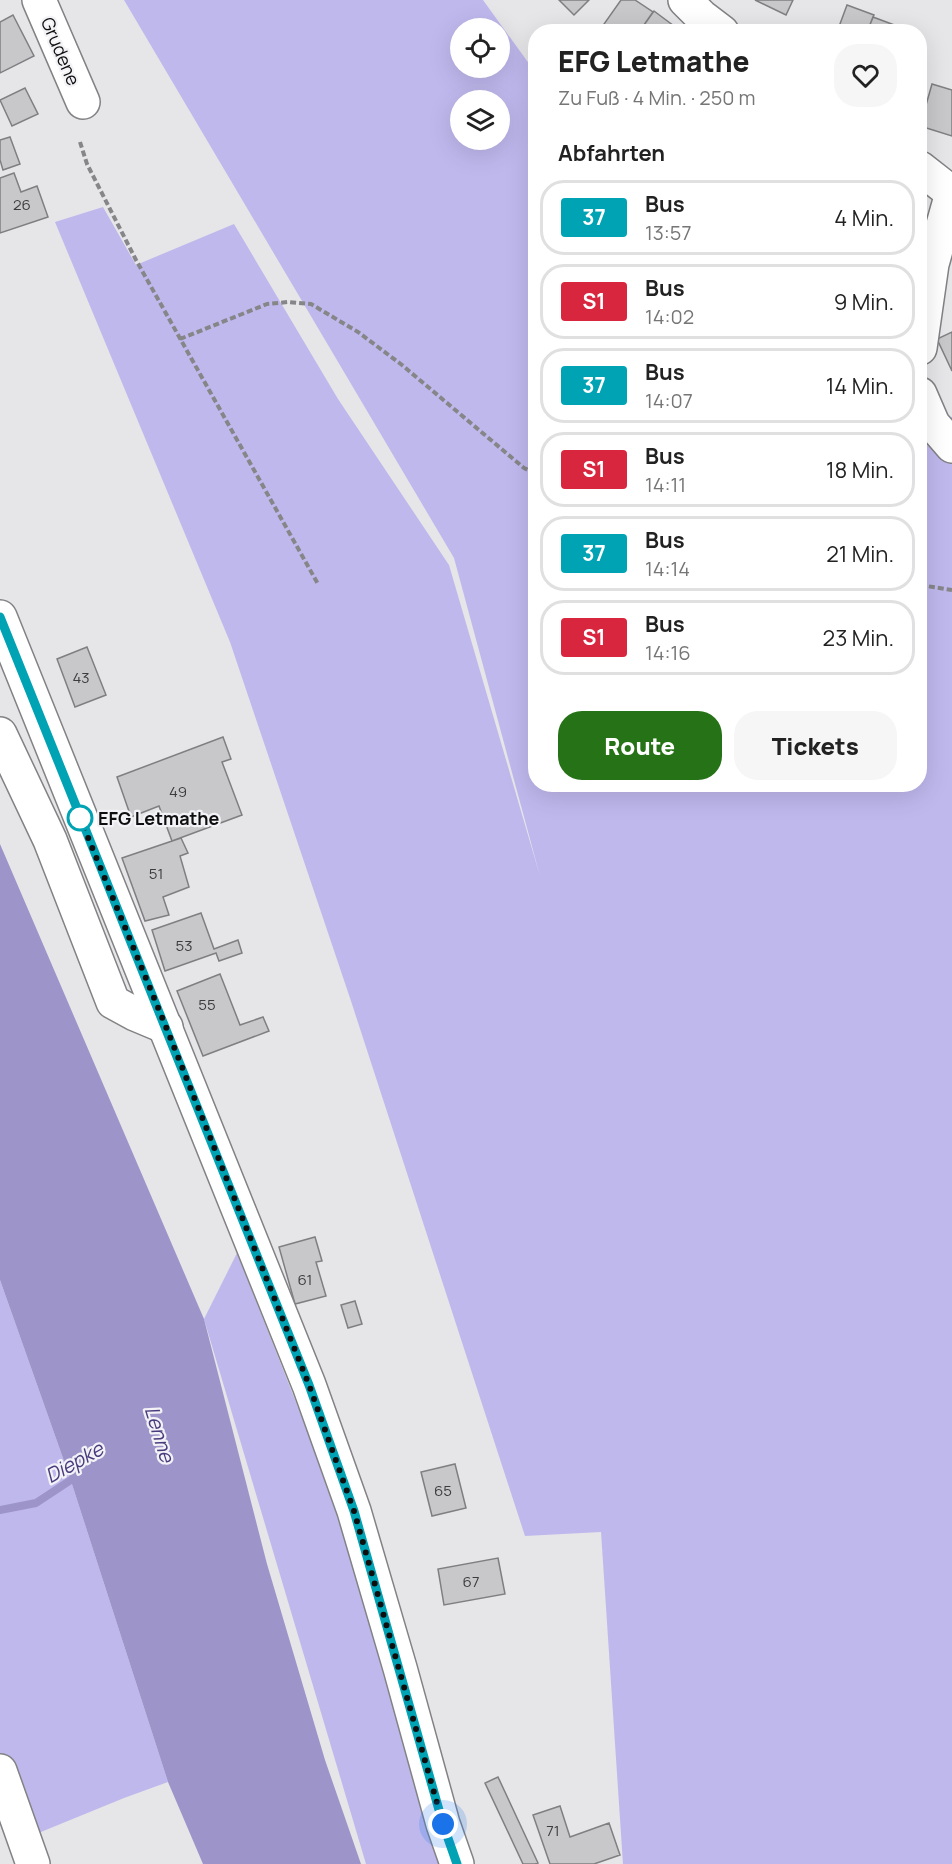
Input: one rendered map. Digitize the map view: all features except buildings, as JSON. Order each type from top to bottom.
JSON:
[{"type":"main road","name":"Grudene","points":[[39,0],[83,102]]},
{"type":"main road","points":[[685,0],[712,24]]},
{"type":"main road","points":[[927,173],[952,193],[932,264],[927,299]]},
{"type":"main road","points":[[927,413],[933,424],[952,446]]},
{"type":"main road","points":[[0,617],[309,1385],[354,1511],[443,1824],[457,1864]]},
{"type":"main road","points":[[0,734],[50,840],[113,1002],[166,1027]]},
{"type":"main road","points":[[0,1771],[33,1864]]},
{"type":"path","points":[[80,142],[87,164],[180,339],[318,584]]},
{"type":"path","points":[[180,339],[267,304],[288,302],[311,304],[358,332],[394,359],[528,470]]},
{"type":"path","points":[[927,586],[952,590]]},
{"type":"shaded area","points":[[124,0],[483,0],[496,18],[450,18],[450,78],[510,78],[510,37],[528,62],[528,792],[927,792],[927,415],[952,417],[952,1864],[623,1864],[601,1532],[525,1536],[351,1001],[230,642],[55,222],[103,207],[136,265],[234,224],[338,399],[449,565],[540,876],[454,558]]},
{"type":"shaded area","points":[[237,1253],[303,1420],[346,1541],[440,1864],[366,1864],[204,1319]]},
{"type":"shaded area","points":[[0,1280],[70,1478],[168,1782],[14,1843],[0,1785]]},
{"type":"water","name":"Lenne","points":[[0,844],[204,1319],[267,1564],[325,1760],[361,1864],[203,1864],[168,1782],[70,1478],[0,1280]]},
{"type":"waterway","name":"Diepke","points":[[0,1510],[36,1503],[80,1474]]},
{"type":"bus line","name":"37","points":[[0,617],[309,1385],[354,1511],[443,1824],[457,1864]]},
{"type":"place","name":"EFG Letmathe","points":[[80,818]]},
{"type":"route","points":[[80,818],[309,1385],[354,1511],[443,1824]]}]
